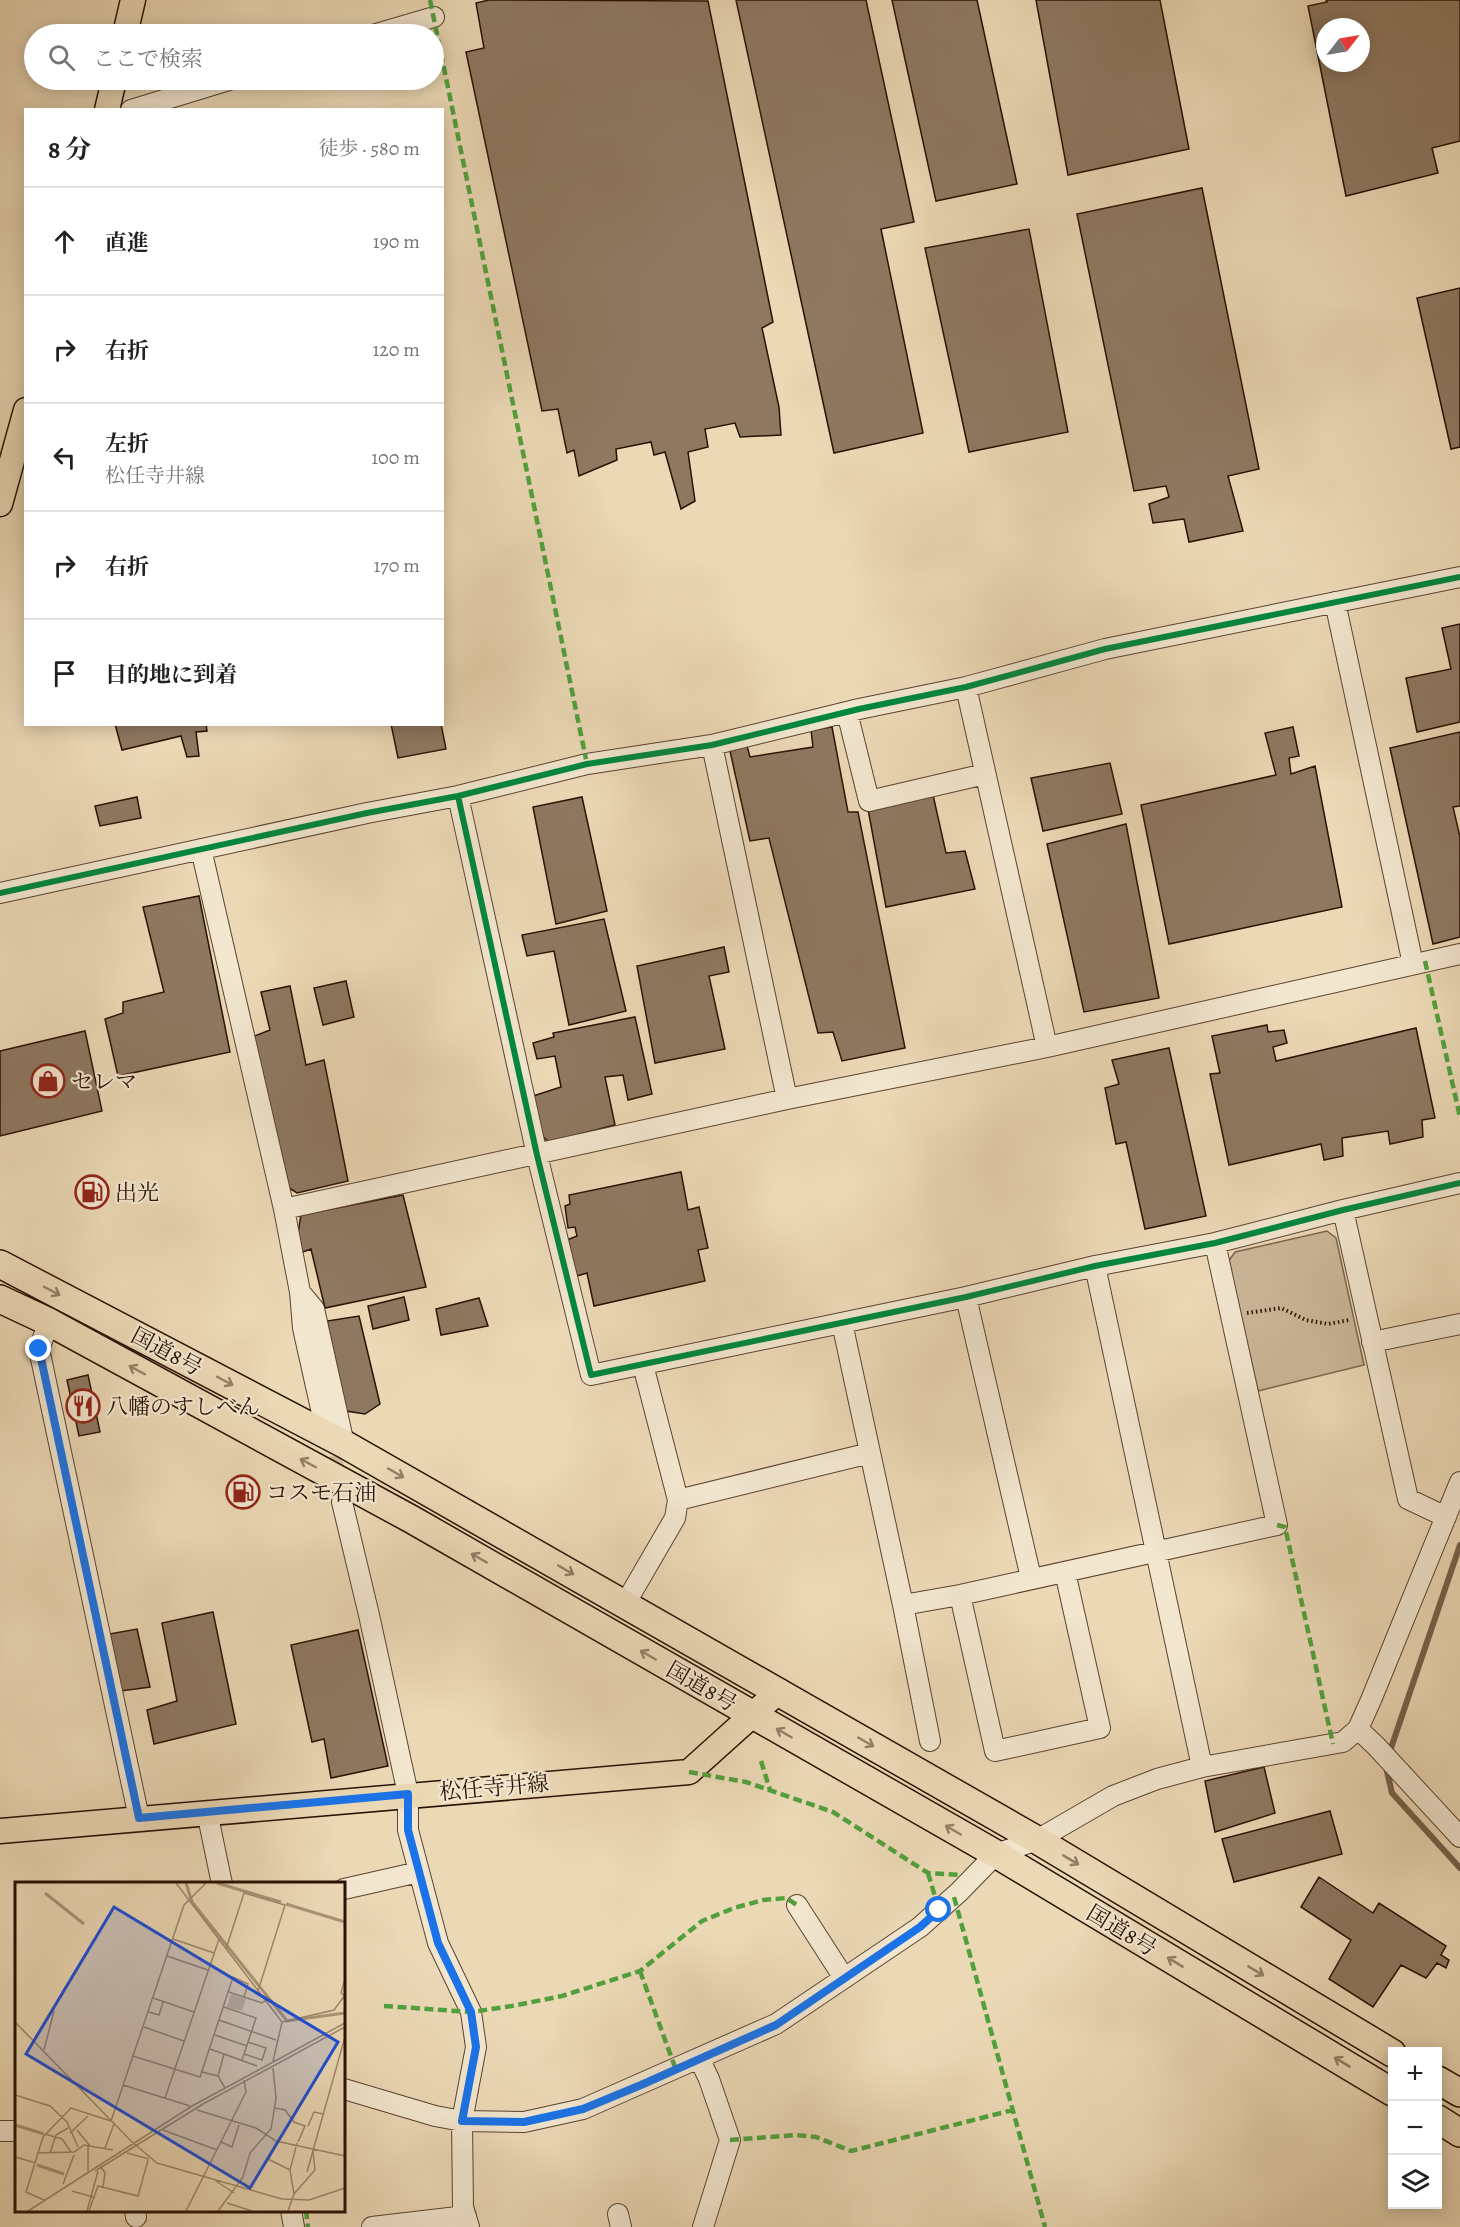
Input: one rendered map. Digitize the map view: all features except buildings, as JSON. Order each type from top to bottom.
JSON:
[{"type":"highway","name":"国道8号","points":[[0,1264],[344,1444],[1037,1840],[1388,2051]]},
{"type":"highway","name":"国道8号","points":[[0,1299],[49,1322],[411,1519],[996,1854],[1388,2090]]},
{"type":"highway","points":[[1442,2083],[1460,2093]]},
{"type":"highway","points":[[1442,2122],[1460,2133]]},
{"type":"main road","points":[[127,24],[133,0]]},
{"type":"main road","points":[[107,108],[112,90]]},
{"type":"main road","points":[[0,504],[24,417]]},
{"type":"main road","name":"松任寺井線","points":[[0,1831],[408,1794],[689,1772],[779,1691]]},
{"type":"street","points":[[410,24],[434,17]]},
{"type":"street","points":[[138,108],[196,90]]},
{"type":"street","points":[[0,893],[367,813],[458,796],[587,764],[712,745],[847,712],[966,687],[1105,649],[1460,577]]},
{"type":"street","points":[[1335,602],[1413,964]]},
{"type":"street","points":[[966,687],[1047,1047]]},
{"type":"street","points":[[847,712],[868,801],[985,774]]},
{"type":"street","points":[[712,745],[787,1099]]},
{"type":"street","points":[[458,796],[537,1155],[591,1375],[966,1297],[1095,1266],[1215,1243],[1460,1183]]},
{"type":"street","points":[[201,849],[284,1209],[300,1292],[303,1328],[322,1413]]},
{"type":"street","points":[[284,1209],[787,1099],[1047,1047],[1460,954]]},
{"type":"street","points":[[1343,1210],[1408,1499],[1446,1517]]},
{"type":"street","points":[[903,1605],[960,1595],[1277,1525],[1215,1243]]},
{"type":"street","points":[[1095,1266],[1202,1767]]},
{"type":"street","points":[[300,1292],[314,1309],[344,1444]]},
{"type":"street","points":[[966,1297],[1031,1578]]},
{"type":"street","points":[[49,1322],[39,1349],[139,1818]]},
{"type":"street","points":[[842,1323],[930,1742]]},
{"type":"street","points":[[1372,1342],[1460,1324]]},
{"type":"street","points":[[625,1604],[675,1518],[678,1500],[644,1365]]},
{"type":"street","points":[[678,1500],[870,1453]]},
{"type":"street","points":[[345,2089],[435,2116],[462,2121],[524,2122],[583,2109],[776,2025],[920,1927],[996,1854],[1037,1840],[1113,1796],[1157,1779],[1202,1767],[1343,1742],[1358,1729],[1460,1482]]},
{"type":"street","points":[[342,1502],[408,1794],[408,1830],[438,1943],[471,2012],[476,2047],[462,2121],[463,2207],[467,2221],[372,2227]]},
{"type":"street","points":[[960,1595],[994,1751],[1100,1728],[1065,1572]]},
{"type":"street","points":[[1358,1729],[1460,1837]]},
{"type":"street","points":[[207,1812],[222,1882]]},
{"type":"street","points":[[345,1889],[419,1872]]},
{"type":"street","points":[[797,1905],[844,1978]]},
{"type":"street","points":[[699,2058],[709,2079],[730,2140],[703,2227]]},
{"type":"street","points":[[291,2212],[294,2227]]},
{"type":"path","points":[[1231,1315],[1281,1308],[1306,1320],[1328,1324],[1366,1315]]},
{"type":"shaded area","points":[[1327,1231],[1336,1238],[1364,1365],[1258,1391],[1228,1262],[1235,1252]]},
{"type":"waterway","points":[[1389,1754],[1460,1545]]},
{"type":"waterway","points":[[1386,1767],[1392,1793],[1460,1868]]},
{"type":"tunnel","points":[[325,1427],[338,1486]]},
{"type":"marked path","points":[[430,0],[435,24]]},
{"type":"marked path","points":[[444,68],[587,764]]},
{"type":"marked path","points":[[1425,961],[1460,1117]]},
{"type":"marked path","points":[[1277,1525],[1285,1527],[1333,1744]]},
{"type":"marked path","points":[[761,1761],[770,1790]]},
{"type":"marked path","points":[[689,1772],[746,1782],[833,1812],[928,1873],[961,1875]]},
{"type":"marked path","points":[[928,1873],[939,1910]]},
{"type":"marked path","points":[[954,1897],[1045,2227]]},
{"type":"marked path","points":[[384,2006],[471,2012],[562,1996],[640,1971],[702,1921],[734,1908],[763,1900],[786,1898],[797,1905]]},
{"type":"marked path","points":[[640,1971],[676,2070]]},
{"type":"marked path","points":[[730,2140],[796,2135],[816,2137],[851,2151],[1013,2110]]},
{"type":"marked path","points":[[306,2212],[308,2227]]},
{"type":"cycle path","points":[[0,893],[367,813],[458,796],[587,764],[712,745],[859,709],[966,687],[1105,649],[1460,577]]},
{"type":"cycle path","points":[[458,796],[537,1155],[591,1375],[966,1297],[1095,1266],[1215,1243],[1460,1183]]},
{"type":"place","name":"セレマ","points":[[48,1081]]},
{"type":"place","name":"出光","points":[[92,1192]]},
{"type":"place","name":"八幡のすしべん","points":[[83,1406]]},
{"type":"place","name":"コスモ石油","points":[[243,1492]]},
{"type":"route","points":[[39,1349],[139,1818],[408,1794],[408,1830],[438,1943],[471,2012],[476,2047],[462,2121],[524,2122],[583,2109],[676,2070],[776,2025],[920,1927],[939,1910]]}]
